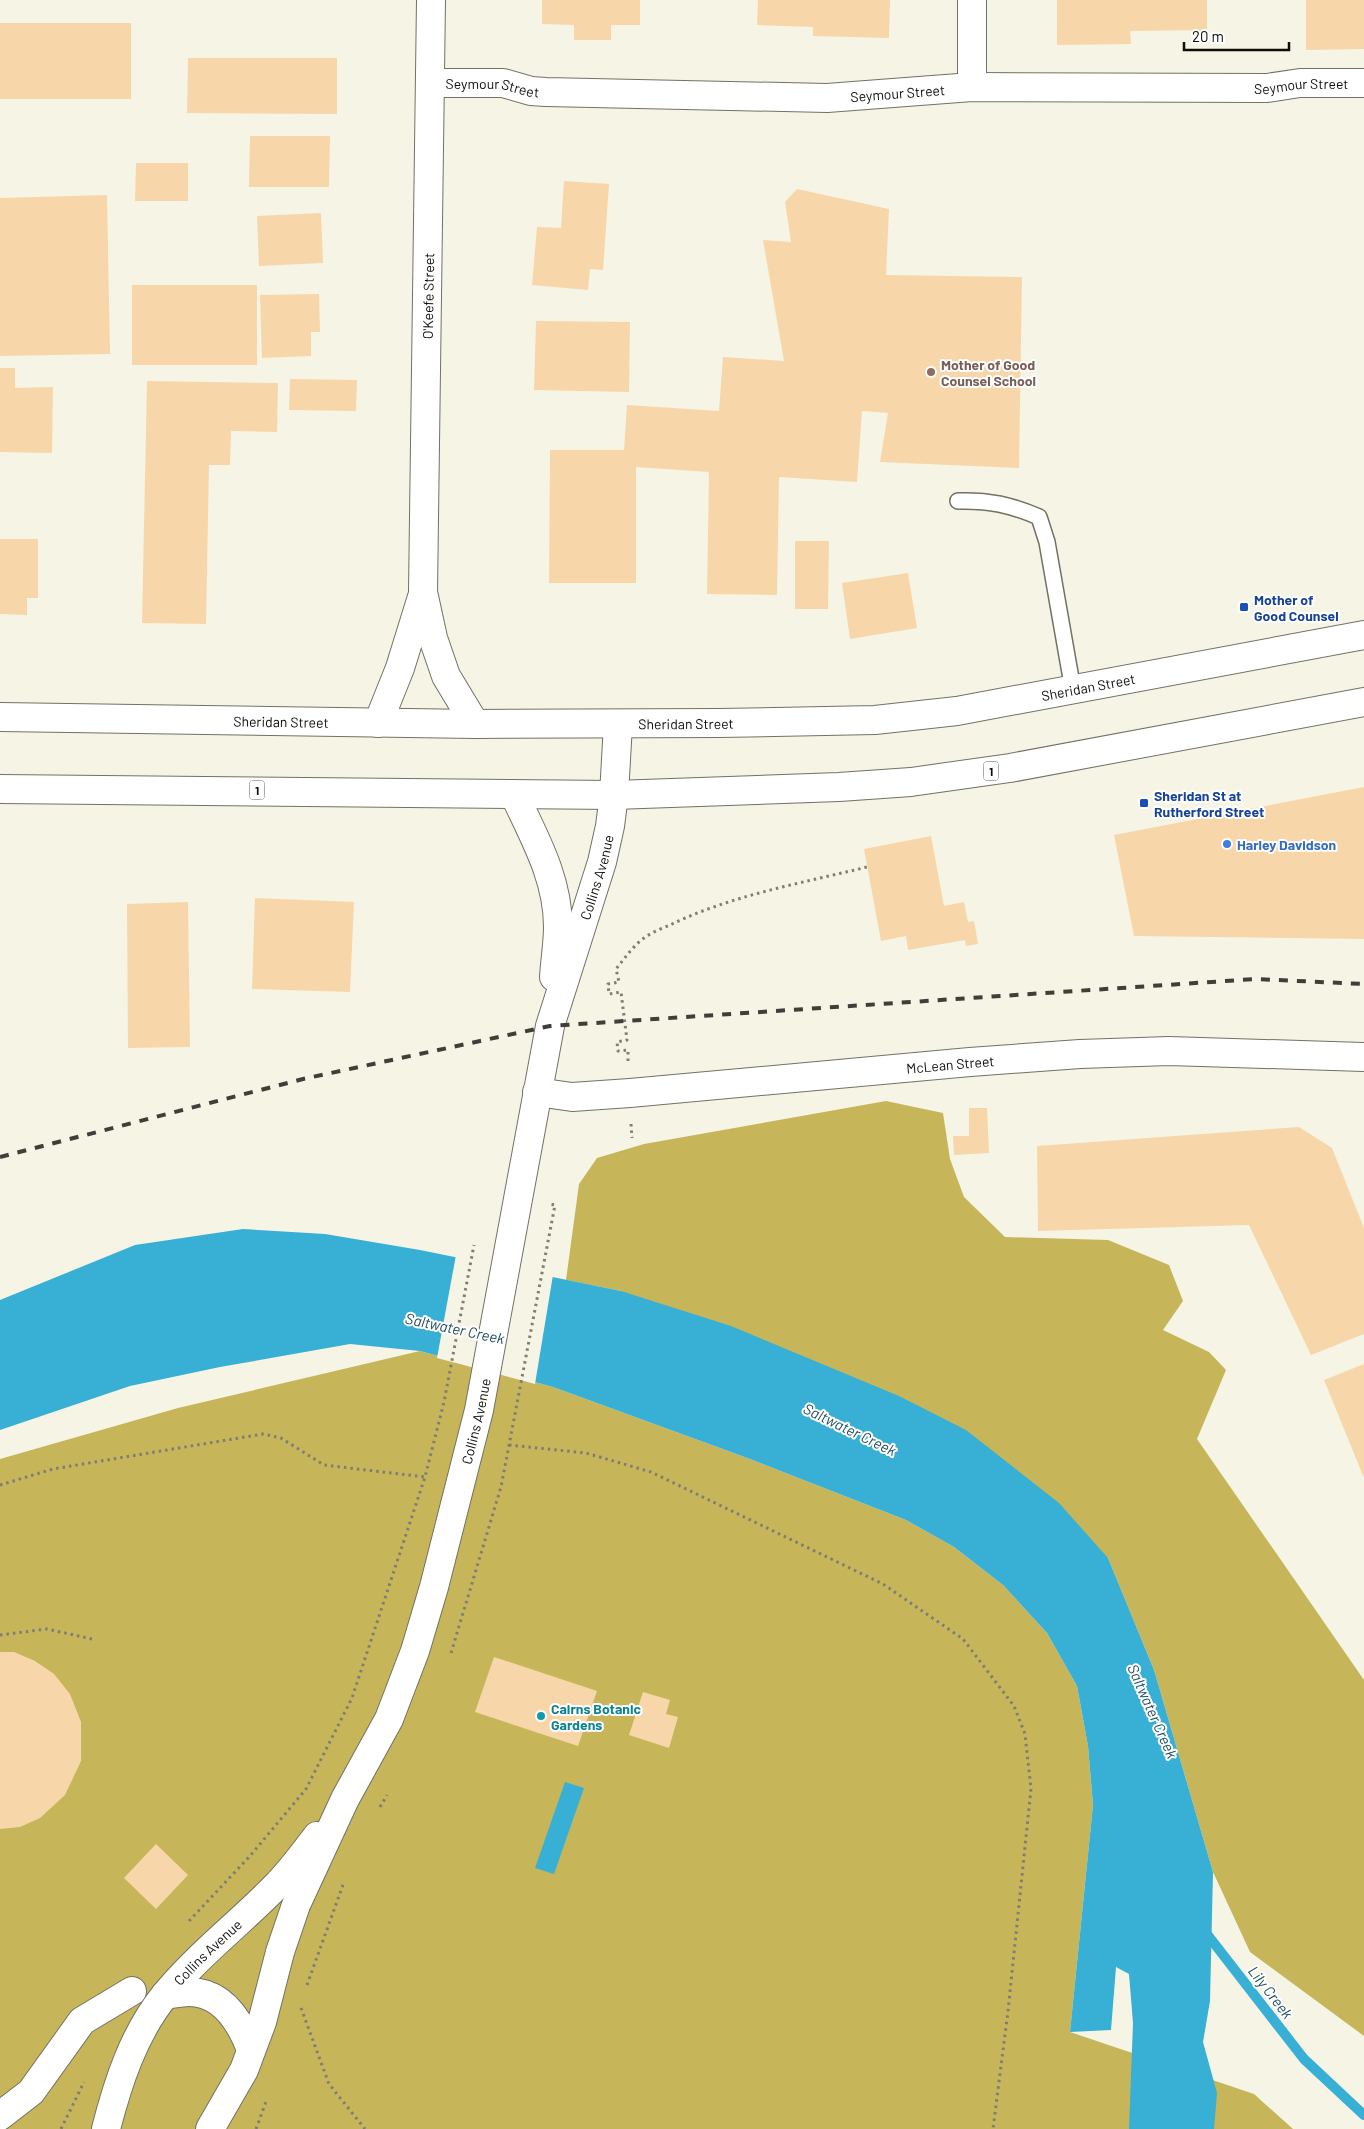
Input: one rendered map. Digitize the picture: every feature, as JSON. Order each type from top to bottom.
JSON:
[{"type":"main road","name":"O'Keefe Street","points":[[431,0],[423,592],[433,638],[446,676],[475,724]]},
{"type":"main road","points":[[972,0],[972,87]]},
{"type":"main road","name":"Seymour Street","points":[[431,83],[503,83],[532,91],[546,92],[827,98],[972,87],[1267,88],[1300,83],[1364,82]]},
{"type":"main road","name":"O'Keefe Street","points":[[378,723],[402,662],[423,592]]},
{"type":"main road","name":"Sheridan Street","points":[[0,717],[475,724],[618,724],[894,718],[957,711],[1364,635]]},
{"type":"main road","name":"1","points":[[0,789],[614,796],[839,787],[912,782],[1044,763],[1364,702]]},
{"type":"main road","name":"Collins Avenue","points":[[210,2129],[244,2070],[262,2022],[280,1952],[296,1905],[345,1800],[389,1719],[415,1651],[434,1587],[480,1410],[550,1026],[602,862],[614,796],[618,724]]},
{"type":"main road","name":"Collins Avenue","points":[[514,794],[545,860],[554,889],[558,928],[550,1026]]},
{"type":"main road","name":"McLean Street","points":[[537,1092],[572,1097],[630,1094],[970,1062],[1169,1051],[1364,1057]]},
{"type":"main road","name":"Collins Avenue","points":[[106,2129],[122,2075],[136,2042],[165,1995],[201,1957],[277,1885],[345,1800]]},
{"type":"main road","points":[[0,2116],[31,2092],[82,2021],[132,1991]]},
{"type":"main road","points":[[165,1995],[189,1992],[205,1995],[219,2002],[236,2018],[251,2050]]},
{"type":"lane","points":[[958,501],[981,500],[1017,507],[1039,517],[1047,542],[1073,690]]},
{"type":"path","points":[[629,1069],[628,1050],[618,1051],[617,1042],[627,1040],[621,992],[609,994],[608,984],[619,982],[616,969],[630,950],[645,937],[694,914],[771,891],[868,867]]},
{"type":"path","points":[[631,1121],[632,1138]]},
{"type":"path","points":[[553,1214],[510,1446],[586,1453],[651,1472],[884,1584],[963,1639],[1014,1706],[1025,1734],[1031,1789],[1008,2010],[993,2129]]},
{"type":"path","points":[[184,1926],[250,1856],[306,1789],[352,1698],[425,1477],[444,1402],[476,1236]]},
{"type":"path","points":[[0,1485],[53,1469],[263,1434],[282,1438],[324,1465],[425,1477]]},
{"type":"path","points":[[0,1635],[47,1629],[92,1639]]},
{"type":"path","points":[[300,2006],[329,2084],[365,2129]]},
{"type":"path","points":[[61,2129],[84,2080]]},
{"type":"shaded area","points":[[886,1101],[943,1113],[950,1159],[964,1197],[1005,1237],[1108,1240],[1169,1265],[1183,1301],[1163,1330],[1209,1352],[1226,1370],[1197,1439],[1364,1680],[1364,2036],[1250,1952],[1213,1872],[1154,1670],[1108,1558],[621,1291],[566,1280],[579,1184],[597,1158],[644,1144]]},
{"type":"shaded area","name":"Cairns Botanic Gardens","points":[[420,1351],[553,1387],[750,1459],[906,1520],[954,1547],[1003,1585],[1047,1633],[1077,1686],[1088,1746],[1093,1805],[1070,2032],[1254,2094],[1293,2129],[0,2129],[0,1459],[178,1408]]},
{"type":"water","name":"Saltwater Creek","points":[[243,1229],[325,1234],[420,1250],[621,1291],[731,1326],[899,1396],[966,1430],[1059,1503],[1108,1558],[1154,1670],[1213,1872],[1210,2001],[1203,2042],[1217,2093],[1214,2129],[1129,2129],[1133,2023],[1129,1974],[1116,1967],[1111,2030],[1070,2032],[1093,1805],[1088,1746],[1077,1686],[1047,1633],[1003,1585],[954,1547],[906,1520],[750,1459],[553,1387],[420,1351],[350,1344],[220,1367],[130,1386],[0,1430],[0,1300],[135,1245]]},
{"type":"water","points":[[565,1782],[584,1788],[554,1874],[535,1868]]},
{"type":"pier","points":[[456,1255],[553,1275],[535,1384],[437,1358]]},
{"type":"building","points":[[542,0],[640,0],[640,25],[611,25],[611,40],[574,40],[574,25],[542,24]]},
{"type":"building","points":[[758,0],[890,0],[889,38],[813,36],[813,27],[757,25]]},
{"type":"building","points":[[1057,0],[1207,0],[1207,30],[1130,31],[1131,44],[1057,45]]},
{"type":"building","points":[[1306,0],[1364,0],[1364,49],[1306,50]]},
{"type":"building","points":[[0,23],[131,23],[131,99],[0,99]]},
{"type":"building","points":[[188,58],[337,58],[337,114],[187,113]]},
{"type":"building","points":[[250,136],[330,136],[329,187],[249,187]]},
{"type":"building","points":[[136,163],[188,163],[188,201],[135,201]]},
{"type":"building","points":[[564,181],[609,184],[603,270],[590,269],[588,290],[532,285],[537,227],[561,228]]},
{"type":"building","points":[[797,189],[889,209],[886,275],[1022,277],[1019,468],[880,462],[888,413],[862,411],[857,482],[779,477],[777,595],[707,594],[709,472],[636,467],[636,583],[549,583],[550,450],[624,450],[627,405],[719,411],[723,357],[784,361],[763,240],[791,242],[785,202]]},
{"type":"building","points":[[107,195],[110,354],[0,356],[0,198]]},
{"type":"building","points":[[321,213],[323,263],[259,266],[257,216]]},
{"type":"building","points":[[132,285],[257,285],[257,365],[132,365]]},
{"type":"building","points":[[319,294],[320,332],[311,332],[311,356],[262,358],[260,295]]},
{"type":"building","points":[[536,321],[630,322],[629,392],[534,390]]},
{"type":"building","points":[[0,368],[15,368],[15,388],[53,387],[52,453],[0,452]]},
{"type":"building","points":[[290,379],[357,380],[356,411],[289,410]]},
{"type":"building","points":[[147,381],[278,383],[277,432],[231,431],[230,465],[209,465],[206,624],[142,623]]},
{"type":"building","points":[[0,539],[38,539],[38,598],[27,598],[27,615],[0,614]]},
{"type":"building","points":[[795,541],[829,541],[828,609],[795,609]]},
{"type":"building","points":[[908,573],[917,628],[850,639],[842,583]]},
{"type":"building","points":[[1364,787],[1364,939],[1134,936],[1114,835]]},
{"type":"building","points":[[931,836],[944,906],[964,902],[968,922],[974,921],[978,944],[966,946],[965,940],[908,950],[906,936],[881,941],[864,849]]},
{"type":"building","points":[[255,898],[354,902],[350,992],[252,989]]},
{"type":"building","points":[[188,902],[190,1047],[128,1048],[127,904]]},
{"type":"building","points":[[969,1108],[987,1108],[989,1153],[954,1155],[953,1136],[969,1136]]},
{"type":"building","points":[[1299,1127],[1332,1148],[1364,1228],[1364,1334],[1311,1355],[1249,1225],[1038,1231],[1037,1146]]},
{"type":"building","points":[[1364,1364],[1364,1478],[1324,1380]]},
{"type":"building","points":[[0,1652],[14,1652],[35,1661],[54,1674],[70,1694],[81,1722],[81,1761],[65,1795],[40,1818],[20,1827],[0,1829]]},
{"type":"building","points":[[494,1657],[597,1691],[578,1746],[475,1712]]},
{"type":"building","points":[[643,1692],[670,1700],[666,1714],[678,1717],[669,1748],[629,1735]]},
{"type":"building","points":[[156,1844],[188,1875],[156,1909],[124,1878]]},
{"type":"waterway","name":"Lily Creek","points":[[1203,1929],[1304,2059],[1364,2115]]},
{"type":"railway","points":[[0,1157],[303,1079],[550,1026],[1256,979],[1364,984]]},
{"type":"place","name":"Mother of Good Counsel School","points":[[931,372]]},
{"type":"place","name":"Mother of Good Counsel","points":[[1244,607]]},
{"type":"place","name":"Sheridan St at Rutherford Street","points":[[1144,803]]},
{"type":"place","name":"Harley Davidson","points":[[1227,844]]},
{"type":"place","name":"Cairns Botanic Gardens","points":[[541,1716]]}]
